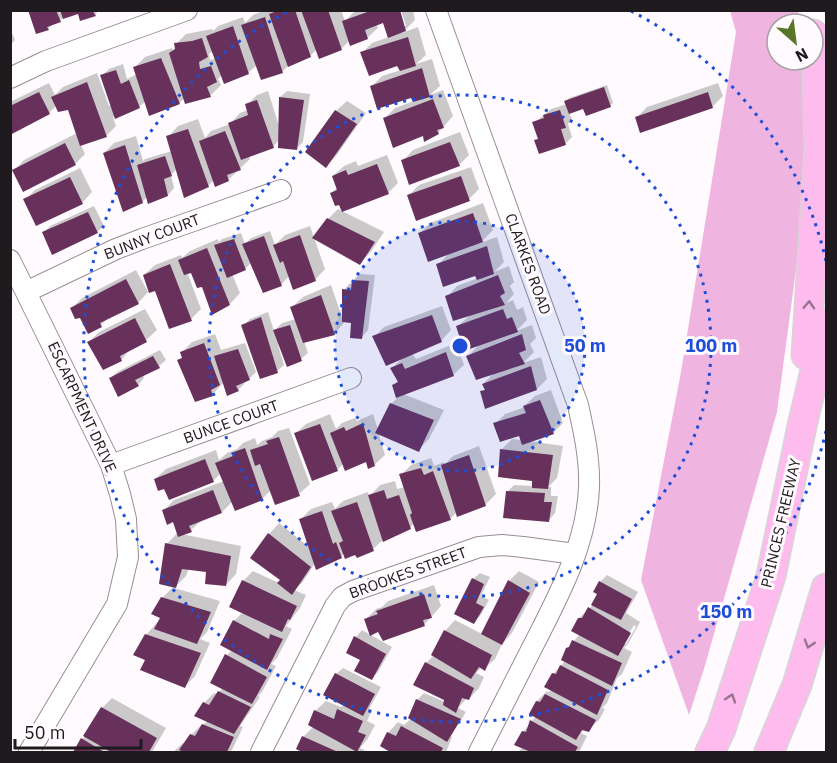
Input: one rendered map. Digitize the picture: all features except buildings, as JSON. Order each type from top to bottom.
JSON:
[{"type":"highway","points":[[802,426],[819,151],[817,72]]},
{"type":"highway","name":"PRINCES FREEWAY","points":[[710,753],[721,729],[771,576],[826,324]]},
{"type":"highway","points":[[769,753],[797,685],[826,588]]},
{"type":"street","points":[[10,78],[46,61],[187,10]]},
{"type":"street","name":"CLARKES ROAD","points":[[436,10],[578,405],[586,440],[589,489],[584,524],[560,595],[479,753]]},
{"type":"street","name":"BUNNY COURT","points":[[27,292],[142,238],[281,190]]},
{"type":"street","name":"ESCARPMENT DRIVE","points":[[10,260],[111,465],[126,519],[128,556],[117,604],[29,753]]},
{"type":"street","name":"BUNCE COURT","points":[[111,465],[351,378]]},
{"type":"street","name":"BROOKES STREET","points":[[261,753],[335,606],[342,597],[353,591],[479,547],[523,546],[575,554]]},
{"type":"shaded area","points":[[730,11],[798,11],[765,12],[765,72],[805,72],[805,202],[777,412],[689,715],[641,580],[681,372],[736,32]]}]
